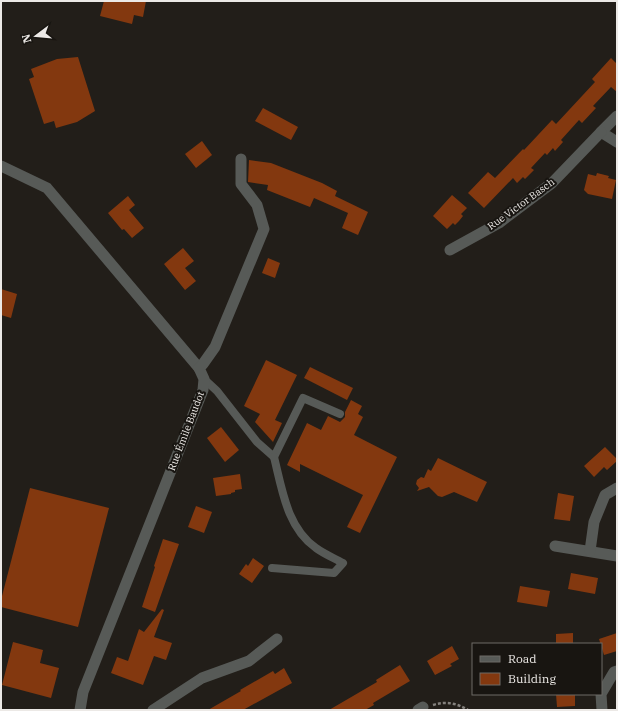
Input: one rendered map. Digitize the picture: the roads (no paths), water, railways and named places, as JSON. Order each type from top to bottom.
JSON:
[{"type":"street","name":"Rue Victor Basch","points":[[450,250],[498,223],[552,183],[617,116]]},
{"type":"street","points":[[601,132],[617,142]]},
{"type":"street","points":[[199,368],[216,346],[264,229],[257,205],[242,184],[241,159]]},
{"type":"street","name":"Rue Émile Baudot","points":[[1,166],[47,188],[199,368],[204,379],[202,390],[83,692],[80,710]]},
{"type":"street","points":[[590,551],[594,522],[605,495],[617,488]]},
{"type":"street","points":[[555,546],[617,556]]},
{"type":"street","points":[[153,710],[202,678],[249,661],[277,639]]},
{"type":"street","points":[[602,692],[614,672],[617,671]]},
{"type":"street","points":[[601,695],[602,710]]},
{"type":"lane","points":[[204,379],[217,391],[257,442],[274,457],[286,505],[298,531],[315,547],[343,563],[334,573],[272,568]]},
{"type":"lane","points":[[274,457],[303,398],[340,414]]}]
